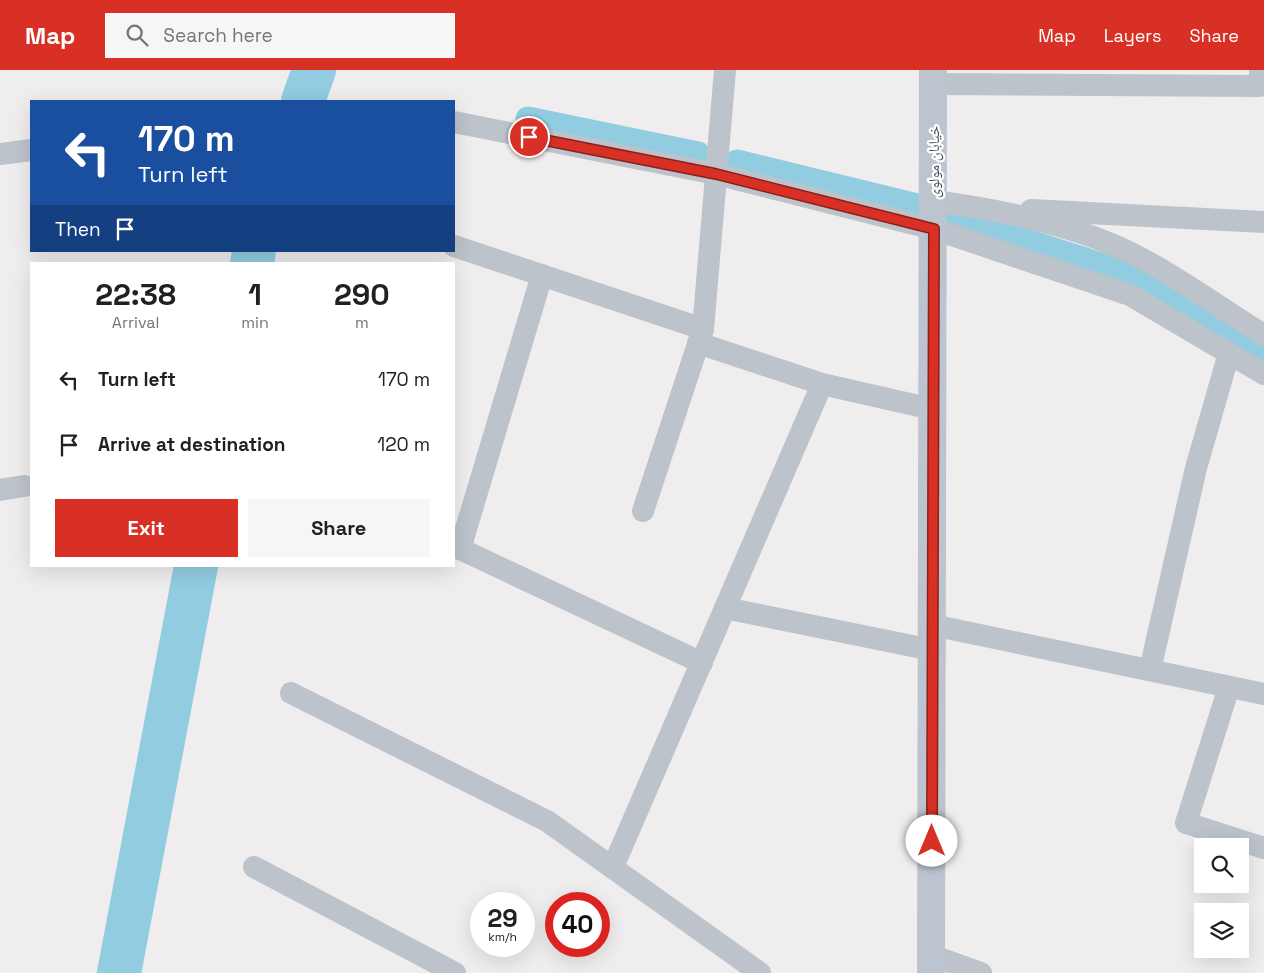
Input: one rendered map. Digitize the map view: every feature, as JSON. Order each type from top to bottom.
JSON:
[{"type":"street","points":[[644,511],[700,336],[725,70]]},
{"type":"street","points":[[933,77],[1260,86],[1260,70]]},
{"type":"street","name":"خیابان مولوی","points":[[931,964],[933,77]]},
{"type":"street","points":[[455,122],[716,174],[934,229],[1130,295],[1264,374]]},
{"type":"street","points":[[0,154],[30,150]]},
{"type":"street","points":[[934,201],[980,208],[1079,232],[1147,262],[1264,335]]},
{"type":"street","points":[[980,208],[1264,222]]},
{"type":"street","points":[[455,246],[542,275],[822,384],[932,409]]},
{"type":"street","points":[[542,275],[457,548],[702,663]]},
{"type":"street","points":[[1150,670],[1196,468],[1229,353]]},
{"type":"street","points":[[613,867],[822,384]]},
{"type":"street","points":[[0,490],[24,486]]},
{"type":"street","points":[[725,608],[1150,670],[1264,694]]},
{"type":"street","points":[[1229,686],[1186,823],[1264,848]]},
{"type":"street","points":[[291,693],[547,820],[760,973]]},
{"type":"street","points":[[254,867],[455,973]]},
{"type":"street","points":[[931,964],[981,973]]},
{"type":"waterway","points":[[303,100],[314,70]]},
{"type":"waterway","points":[[528,119],[698,154]]},
{"type":"waterway","points":[[737,162],[913,205]]},
{"type":"waterway","points":[[955,218],[1110,268],[1153,287],[1264,352]]},
{"type":"waterway","points":[[252,262],[254,252]]},
{"type":"waterway","points":[[119,973],[196,567]]},
{"type":"route","points":[[529,137],[716,174],[858,208],[934,229],[932,841]]}]
